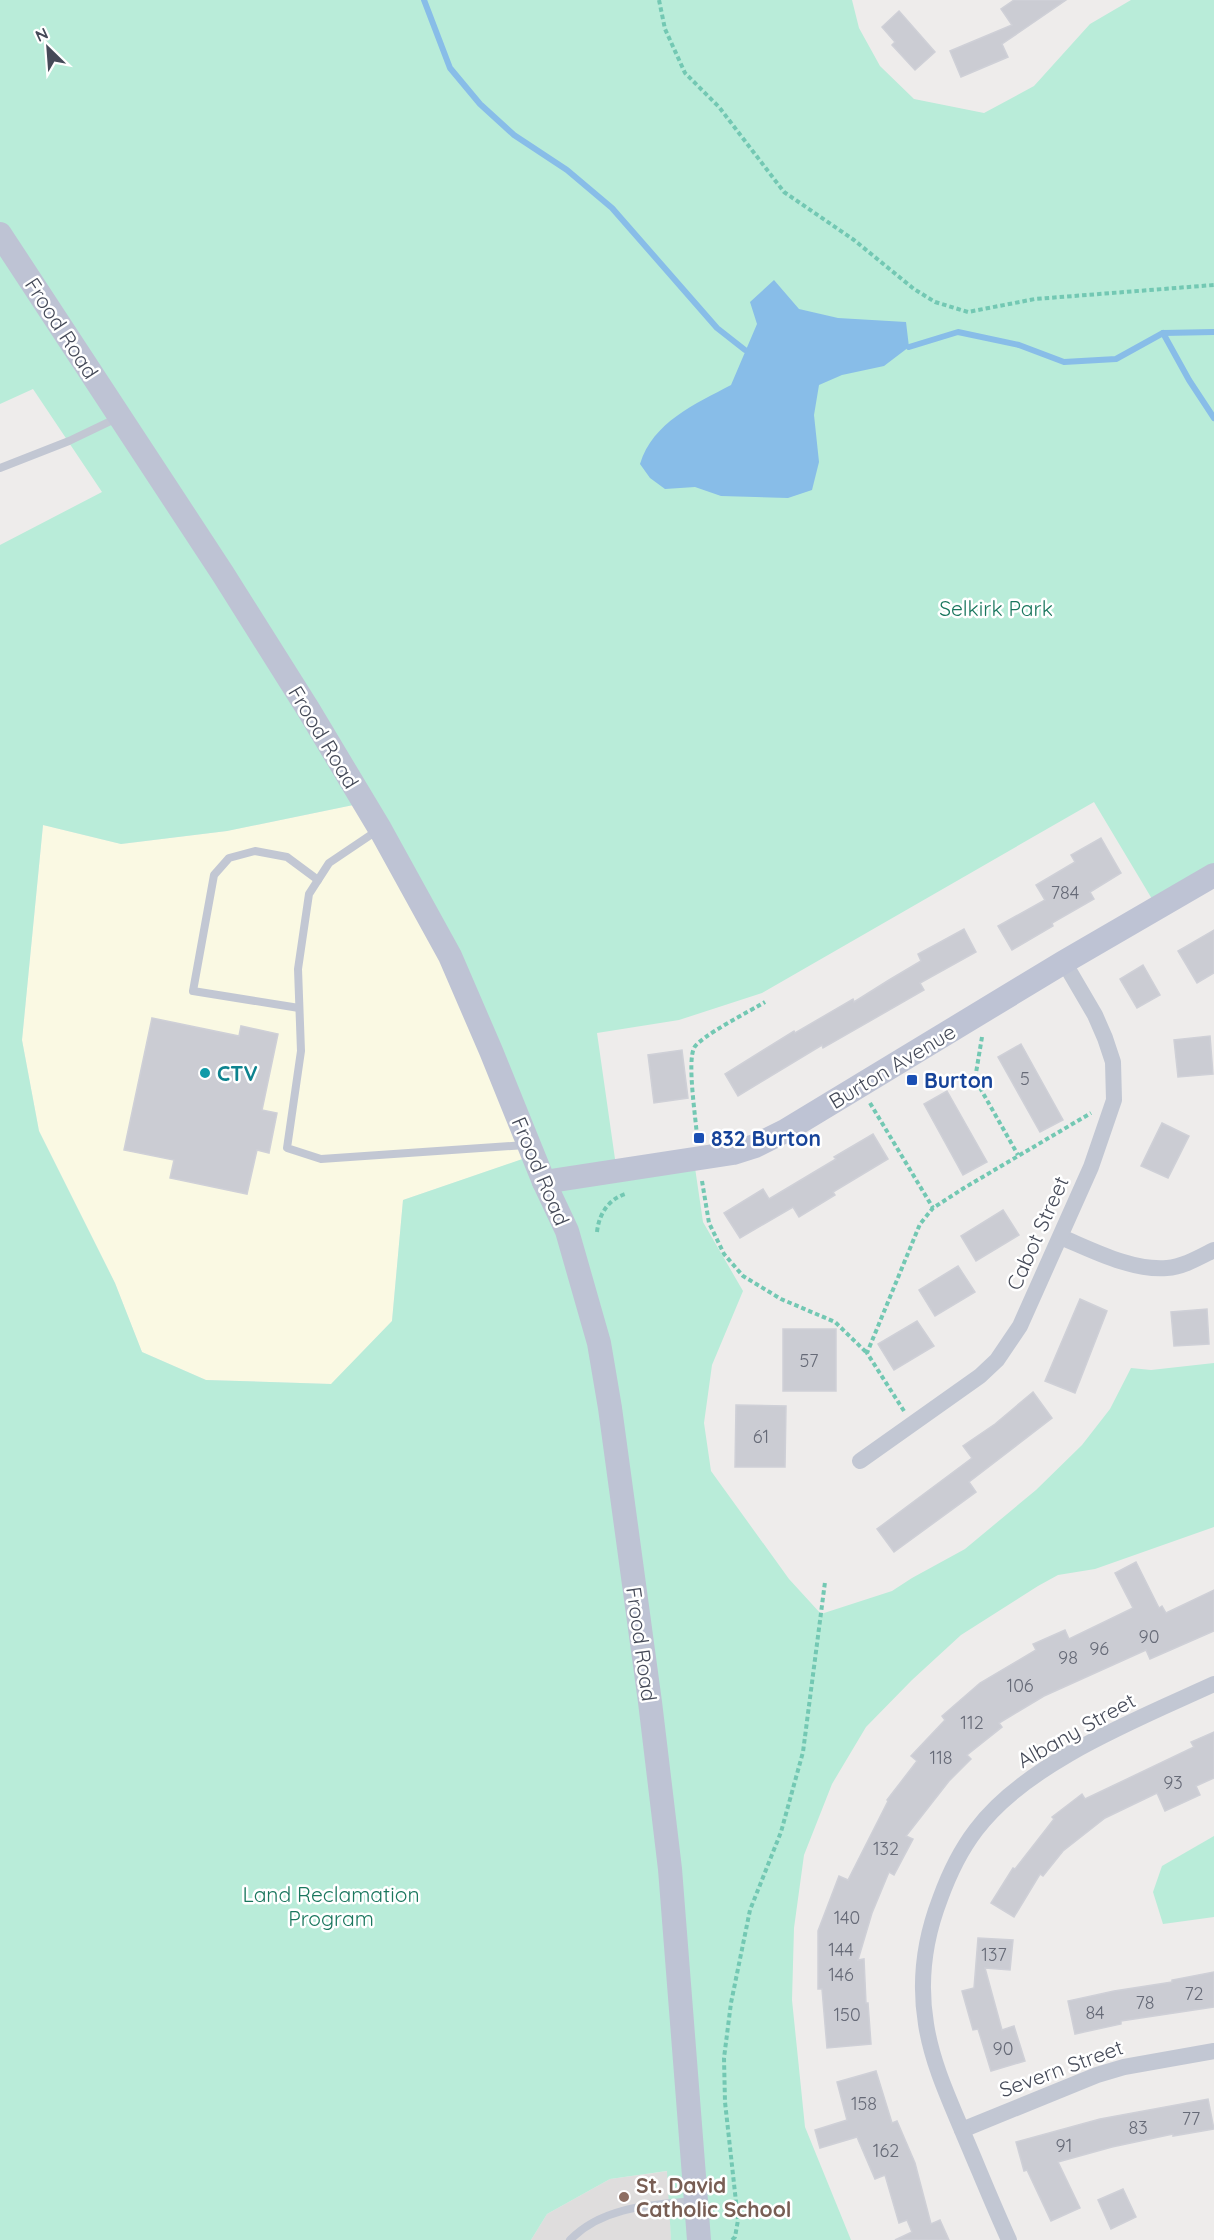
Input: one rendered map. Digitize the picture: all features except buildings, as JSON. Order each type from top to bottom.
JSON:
[{"type":"street","name":"Frood Road","points":[[0,234],[223,574],[380,829],[450,956],[544,1182],[567,1231],[599,1342],[610,1407],[670,1869],[699,2240]]},
{"type":"street","name":"Burton Avenue","points":[[544,1182],[700,1170],[755,1146],[786,1131],[1064,962],[1214,875]]},
{"type":"street","name":"Cabot Street","points":[[860,1461],[980,1376],[997,1360],[1020,1326],[1091,1167],[1114,1100],[1113,1062],[1095,1015],[1064,962]]},
{"type":"street","points":[[1061,1237],[1116,1260],[1151,1267],[1168,1268],[1214,1250]]},
{"type":"street","name":"Albany Street","points":[[1009,2240],[942,2084],[932,2052],[923,1997],[924,1961],[934,1913],[946,1882],[977,1828],[998,1806],[1032,1778],[1102,1736],[1214,1684]]},
{"type":"street","name":"Severn Street","points":[[962,2130],[1097,2075],[1124,2067],[1214,2051]]},
{"type":"lane","points":[[0,468],[69,441],[120,416]]},
{"type":"lane","points":[[380,829],[329,863],[309,894],[298,969],[301,1052],[287,1148],[321,1159],[529,1145]]},
{"type":"lane","points":[[300,1008],[193,991],[214,875],[229,858],[255,851],[287,857],[318,880]]},
{"type":"lane","points":[[570,2240],[600,2218],[638,2207],[696,2201]]},
{"type":"path","points":[[658,0],[665,29],[685,74],[719,107],[784,192],[854,240],[914,289],[935,302],[968,312],[1035,299],[1214,285]]},
{"type":"path","points":[[765,1002],[703,1040],[694,1048],[692,1067],[700,1170],[709,1223],[724,1254],[742,1276],[781,1299],[835,1322],[867,1353],[912,1424]]},
{"type":"path","points":[[982,1036],[975,1079],[1018,1155]]},
{"type":"path","points":[[867,1353],[912,1240],[920,1224],[933,1208],[1018,1155],[1114,1100]]},
{"type":"path","points":[[869,1102],[933,1208]]},
{"type":"path","points":[[732,2240],[735,2237],[738,2220],[725,2102],[724,2058],[731,2002],[750,1910],[781,1832],[803,1752],[825,1582]]},
{"type":"shaded area","points":[[363,803],[399,867],[532,1156],[403,1200],[392,1321],[332,1384],[206,1380],[142,1352],[115,1283],[39,1131],[22,1040],[43,825],[121,844],[227,831]]},
{"type":"shaded area","name":"St. David Catholic School","points":[[668,2171],[671,2240],[531,2240],[547,2214],[610,2179]]},
{"type":"green space","points":[[0,0],[852,0],[859,28],[880,66],[914,99],[984,113],[1034,86],[1090,24],[1131,0],[1214,0],[1214,877],[1158,909],[1094,802],[762,993],[679,1020],[597,1033],[617,1173],[694,1161],[703,1222],[743,1291],[712,1365],[704,1423],[711,1471],[789,1579],[821,1614],[892,1591],[965,1549],[1036,1490],[1082,1445],[1110,1409],[1131,1368],[1151,1370],[1214,1363],[1214,1527],[1095,1569],[1058,1575],[961,1635],[866,1727],[832,1784],[804,1855],[794,1928],[792,2000],[805,2127],[851,2240],[671,2240],[667,2171],[610,2179],[547,2214],[531,2240],[0,2240],[0,545],[102,492],[33,389],[0,404]],"holes":[[[363,803],[491,1053],[531,1156],[403,1200],[392,1321],[331,1384],[206,1380],[142,1352],[115,1283],[39,1131],[22,1040],[43,825],[121,844],[227,831]]]},
{"type":"green space","points":[[1214,1836],[1214,1917],[1163,1924],[1153,1892],[1162,1866]]},
{"type":"water","points":[[774,280],[799,309],[838,318],[906,322],[909,347],[884,366],[842,375],[819,385],[814,415],[819,462],[812,490],[788,498],[721,496],[695,487],[665,489],[650,478],[640,464],[646,449],[665,426],[677,416],[731,385],[757,324],[750,302]]},
{"type":"waterway","points":[[424,0],[450,68],[480,104],[514,135],[567,170],[612,208],[717,328],[745,350]]},
{"type":"waterway","points":[[909,347],[958,332],[1019,345],[1064,362],[1116,359],[1163,333],[1214,332]]},
{"type":"waterway","points":[[1163,333],[1189,380],[1214,418]]},
{"type":"place","name":"CTV","points":[[205,1073]]},
{"type":"place","name":"Burton","points":[[912,1080]]},
{"type":"place","name":"832 Burton","points":[[699,1138]]},
{"type":"place","name":"St. David Catholic School","points":[[624,2197]]},
{"type":"park label","name":"Selkirk Park","points":[[996,608]]},
{"type":"park label","name":"Land Reclamation Program","points":[[331,1906]]}]
